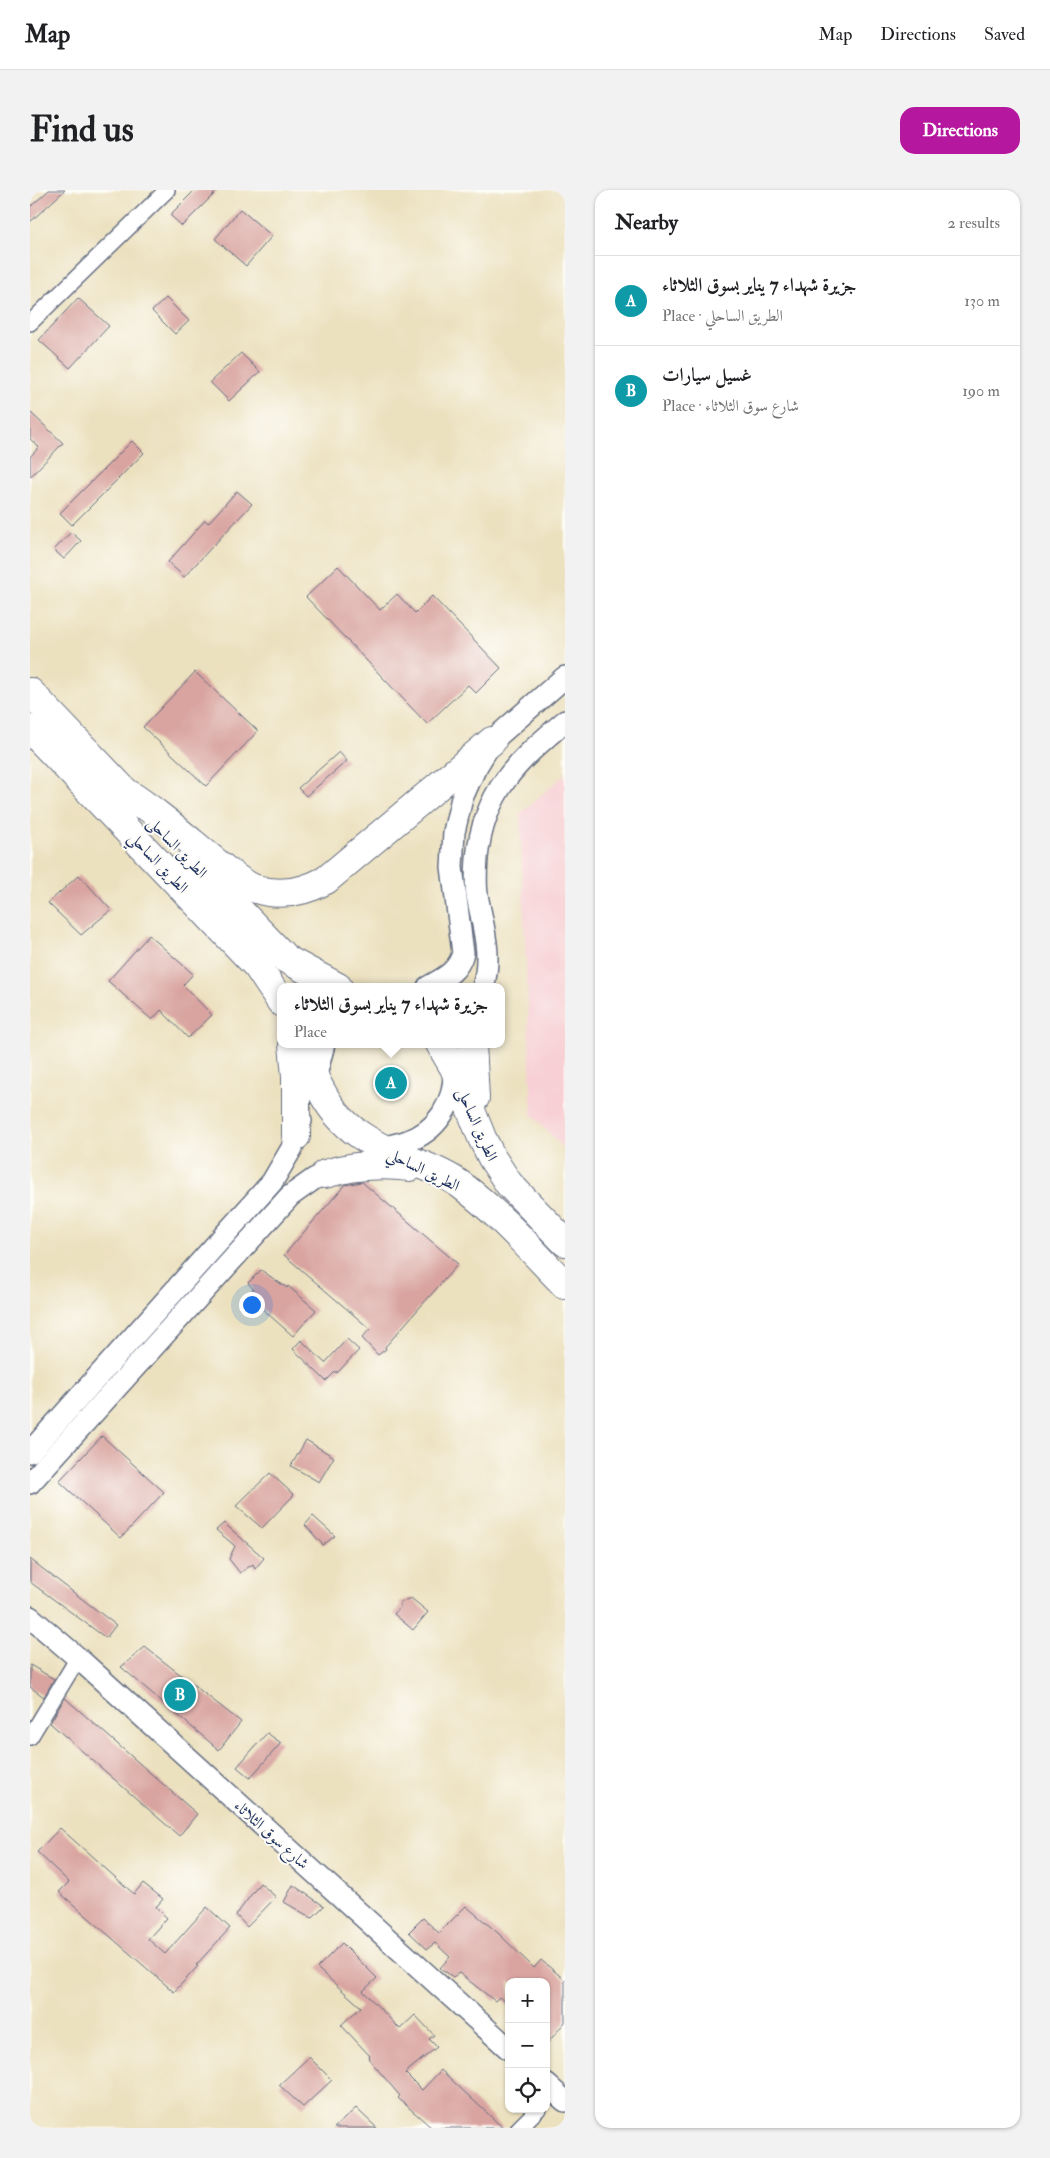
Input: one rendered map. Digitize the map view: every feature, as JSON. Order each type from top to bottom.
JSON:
[{"type":"highway","name":"الطريق الساحلى","points":[[30,692],[286,959],[331,983]]},
{"type":"highway","name":"الطريق الساحلي","points":[[30,728],[257,966],[277,996]]},
{"type":"highway","points":[[124,791],[154,811],[244,884],[267,892],[291,893],[304,890],[326,880],[492,741]]},
{"type":"highway","points":[[293,1048],[296,1076],[296,1136]]},
{"type":"highway","name":"الطريق الساحلي","points":[[302,1048],[328,1104],[342,1122],[360,1136],[381,1148],[433,1170],[459,1184],[484,1204],[565,1285]]},
{"type":"highway","name":"الطريق الساحلى","points":[[446,1048],[458,1056],[482,1138],[492,1158],[509,1184],[565,1242]]},
{"type":"highway","points":[[472,1048],[474,1089],[482,1138]]},
{"type":"highway","points":[[325,1174],[361,1165],[383,1165],[433,1170]]},
{"type":"street","points":[[30,323],[167,190]]},
{"type":"street","points":[[435,983],[448,976],[462,960],[464,946],[456,910],[452,867],[454,832],[468,783],[492,741],[565,677]]},
{"type":"street","points":[[484,983],[487,970],[488,942],[477,898],[476,882],[478,849],[485,819],[497,790],[508,776],[532,749],[565,721]]},
{"type":"street","points":[[30,1452],[272,1182],[282,1168],[296,1136],[316,1077],[323,1048]]},
{"type":"street","points":[[30,1483],[290,1196],[308,1183],[356,1158],[418,1137],[440,1119],[452,1095],[458,1056]]},
{"type":"street","name":"شارع سوق الثلاثاء","points":[[32,1618],[505,2045]]},
{"type":"street","points":[[30,1737],[78,1658]]},
{"type":"street","points":[[520,2128],[534,2113]]},
{"type":"shaded area","points":[[565,774],[565,1150],[532,1115],[520,814]]},
{"type":"building","points":[[49,190],[65,190],[30,222],[30,207]]},
{"type":"building","points":[[195,190],[218,190],[182,226],[170,215]]},
{"type":"building","points":[[240,209],[272,236],[246,266],[215,239]]},
{"type":"building","points":[[78,298],[109,326],[70,368],[39,340]]},
{"type":"building","points":[[166,298],[189,321],[175,334],[152,311]]},
{"type":"building","points":[[241,353],[260,372],[229,401],[210,382]]},
{"type":"building","points":[[30,412],[63,443],[30,477],[30,457],[39,447],[30,439]]},
{"type":"building","points":[[132,441],[144,453],[72,525],[60,513]]},
{"type":"building","points":[[237,491],[252,504],[184,577],[168,562],[205,520],[208,523]]},
{"type":"building","points":[[71,532],[81,541],[64,559],[54,550]]},
{"type":"building","points":[[338,566],[380,610],[397,594],[415,613],[432,596],[501,668],[476,693],[468,685],[427,724],[306,597]]},
{"type":"building","points":[[195,672],[258,731],[206,786],[143,727]]},
{"type":"building","points":[[339,752],[347,761],[306,796],[298,788]]},
{"type":"building","points":[[79,875],[111,910],[81,935],[48,903]]},
{"type":"building","points":[[149,935],[193,974],[183,985],[212,1015],[188,1038],[161,1010],[152,1020],[108,981]]},
{"type":"building","points":[[362,1182],[458,1264],[385,1347],[386,1349],[378,1355],[362,1338],[370,1329],[284,1255],[345,1185]]},
{"type":"building","points":[[261,1270],[287,1288],[288,1286],[316,1310],[293,1336],[259,1306],[252,1315],[239,1305],[254,1290],[248,1283]]},
{"type":"building","points":[[347,1339],[359,1350],[337,1373],[336,1371],[326,1381],[293,1349],[301,1340],[325,1363]]},
{"type":"building","points":[[102,1436],[164,1492],[121,1538],[59,1481]]},
{"type":"building","points":[[306,1440],[334,1457],[319,1482],[291,1466]]},
{"type":"building","points":[[270,1473],[294,1495],[262,1528],[236,1506]]},
{"type":"building","points":[[313,1516],[335,1536],[323,1545],[305,1525]]},
{"type":"building","points":[[224,1523],[264,1558],[255,1569],[253,1564],[240,1573],[229,1559],[235,1546],[216,1530]]},
{"type":"building","points":[[30,1559],[116,1625],[106,1638],[30,1582]]},
{"type":"building","points":[[411,1598],[428,1612],[413,1630],[394,1614],[400,1607],[400,1602]]},
{"type":"building","points":[[145,1647],[241,1722],[219,1750],[121,1667]]},
{"type":"building","points":[[30,1665],[54,1679],[44,1697],[30,1687]]},
{"type":"building","points":[[65,1698],[197,1814],[179,1836],[50,1723]]},
{"type":"building","points":[[267,1733],[281,1743],[250,1778],[237,1767]]},
{"type":"building","points":[[60,1828],[134,1894],[143,1883],[163,1899],[156,1907],[167,1918],[148,1939],[165,1954],[207,1907],[230,1928],[174,1992],[59,1892],[69,1882],[37,1852]]},
{"type":"building","points":[[260,1883],[276,1897],[247,1927],[236,1915]]},
{"type":"building","points":[[293,1885],[324,1906],[312,1918],[284,1902]]},
{"type":"building","points":[[466,1906],[498,1933],[534,1968],[541,1960],[565,1980],[565,2022],[550,2040],[550,1978],[505,1978],[505,2002],[499,1997],[495,2001],[459,1973],[453,1977],[440,1968],[450,1957],[435,1943],[427,1949],[409,1932],[423,1918],[439,1933]]},
{"type":"building","points":[[342,1943],[377,1978],[363,1991],[400,2029],[415,2015],[434,2035],[429,2039],[437,2047],[405,2073],[422,2090],[441,2070],[503,2128],[432,2128],[398,2098],[400,2096],[368,2058],[370,2056],[341,2025],[361,2007],[317,1968]]},
{"type":"building","points":[[309,2057],[332,2080],[303,2107],[279,2085]]},
{"type":"building","points":[[356,2108],[377,2128],[334,2128]]},
{"type":"place","name":"جزيرة شهداء 7 يناير بسوق الثلاثاء","points":[[391,1083]]},
{"type":"place","name":"غسيل سيارات","points":[[180,1695]]}]
